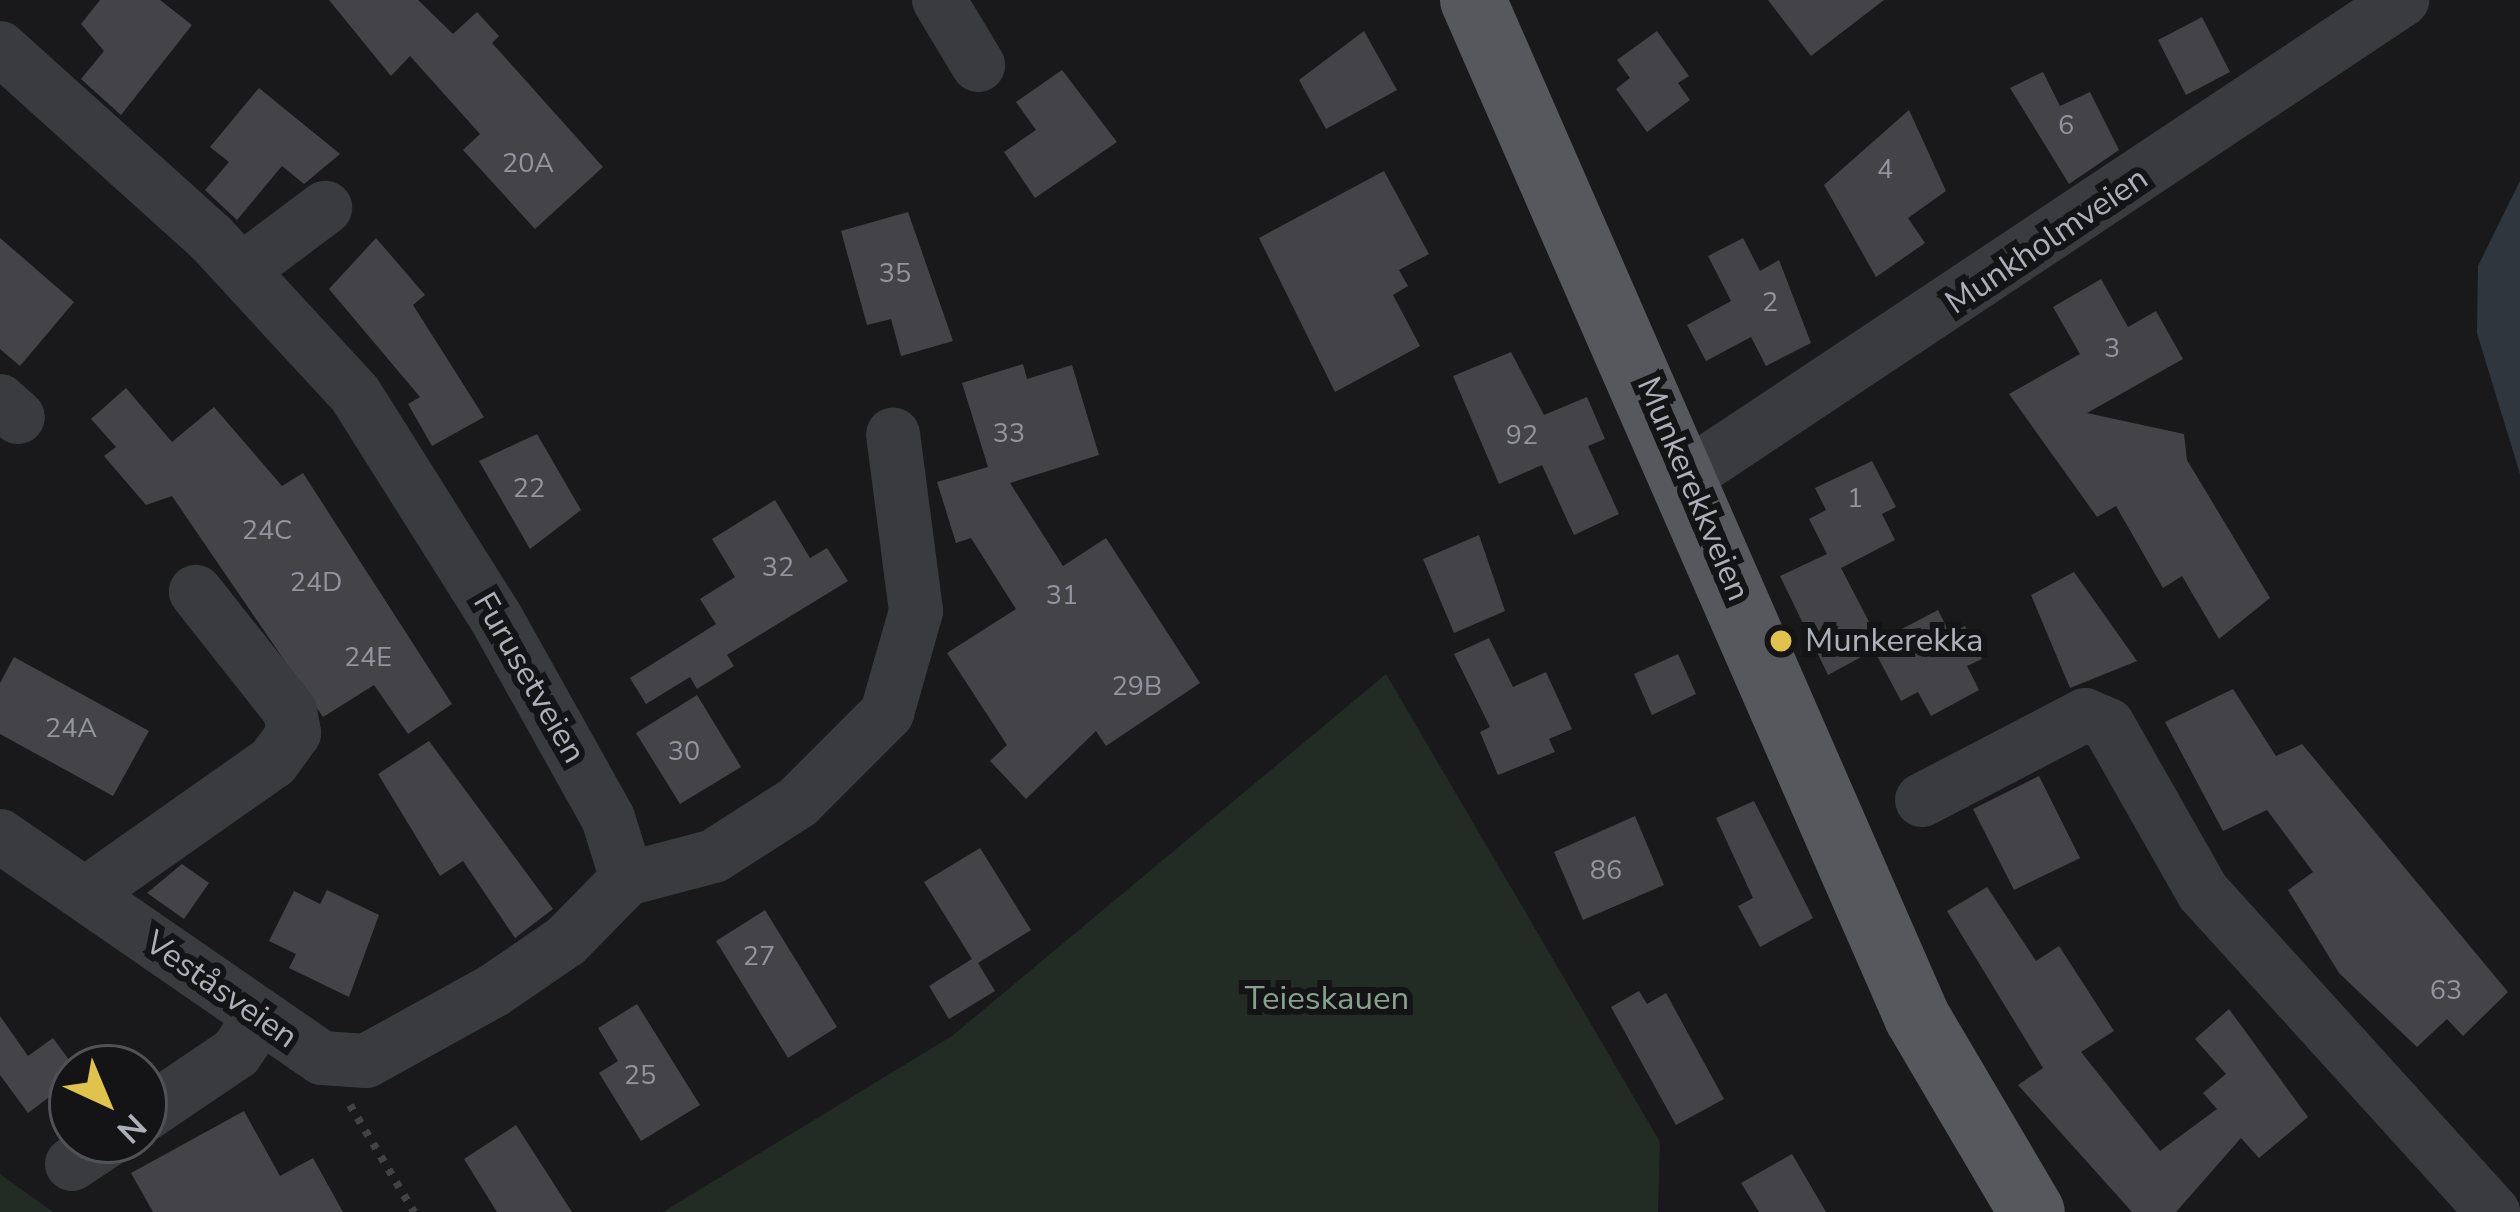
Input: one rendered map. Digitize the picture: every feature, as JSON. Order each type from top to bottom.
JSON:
[{"type":"main road","name":"Munkerekkveien","points":[[1491,7],[1917,1017],[2032,1212]]},
{"type":"street","points":[[939,0],[978,65]]},
{"type":"street","name":"Munkholmveien","points":[[1688,475],[2402,0]]},
{"type":"street","name":"Furusetveien","points":[[0,48],[242,270],[355,394],[404,469],[608,818],[627,879]]},
{"type":"street","points":[[242,270],[325,208]]},
{"type":"street","points":[[627,879],[714,856],[798,802],[887,713],[916,611],[893,434]]},
{"type":"street","points":[[85,894],[273,762],[294,733],[290,711],[196,592]]},
{"type":"street","points":[[1922,800],[2085,715],[2108,725],[2204,892],[2492,1212]]},
{"type":"street","name":"Veståsveien","points":[[0,836],[322,1058],[366,1060],[493,991],[597,915],[627,879]]},
{"type":"street","points":[[168,1099],[236,1053],[260,1019]]},
{"type":"path","points":[[322,1058],[414,1212]]},
{"type":"green space","name":"Teieskauen","points":[[1386,674],[1660,1142],[1658,1212],[663,1212],[952,1036]]},
{"type":"green space","points":[[0,1174],[53,1212],[0,1212]]},
{"type":"shaded area","points":[[2520,181],[2520,474],[2477,333],[2478,266]]},
{"type":"building","points":[[100,0],[160,0],[192,25],[121,115],[81,79],[104,51],[81,24]]},
{"type":"building","points":[[329,0],[418,0],[453,34],[477,12],[499,36],[492,43],[603,167],[535,229],[463,150],[480,134],[410,56],[391,76]]},
{"type":"building","points":[[1768,0],[1884,0],[1811,56]]},
{"type":"building","points":[[2202,17],[2230,72],[2186,95],[2158,40]]},
{"type":"building","points":[[1364,31],[1397,90],[1326,129],[1299,80]]},
{"type":"building","points":[[1657,31],[1689,76],[1678,83],[1690,100],[1647,132],[1616,89],[1630,78],[1617,60]]},
{"type":"building","points":[[1062,70],[1117,142],[1035,198],[1004,152],[1036,130],[1016,102]]},
{"type":"building","points":[[2043,72],[2060,106],[2090,92],[2119,150],[2069,184],[2010,88]]},
{"type":"building","points":[[259,88],[340,154],[304,184],[282,166],[237,220],[205,190],[229,162],[210,147]]},
{"type":"building","points":[[1909,110],[1946,191],[1908,218],[1925,243],[1876,277],[1824,185]]},
{"type":"building","points":[[1384,171],[1429,254],[1399,270],[1408,286],[1393,295],[1420,346],[1335,392],[1259,238]]},
{"type":"building","points":[[908,212],[953,341],[901,356],[891,319],[867,325],[841,231]]},
{"type":"building","points":[[0,238],[74,302],[20,366],[0,349]]},
{"type":"building","points":[[376,238],[425,295],[413,305],[484,417],[432,446],[408,404],[420,397],[329,289]]},
{"type":"building","points":[[1743,238],[1760,271],[1779,260],[1811,343],[1766,366],[1751,337],[1706,361],[1687,325],[1731,301],[1708,256]]},
{"type":"building","points":[[2101,279],[2128,327],[2156,311],[2183,359],[2087,413],[2184,434],[2187,460],[2270,598],[2219,639],[2182,576],[2163,588],[2116,506],[2097,517],[2009,394],[2080,354],[2053,307]]},
{"type":"building","points":[[1511,352],[1544,415],[1587,397],[1605,439],[1588,446],[1619,514],[1574,535],[1542,465],[1499,484],[1453,376]]},
{"type":"building","points":[[1023,364],[1027,379],[1072,365],[1099,455],[1010,483],[1063,566],[1106,538],[1200,683],[1106,746],[1096,731],[1026,799],[990,761],[1007,745],[947,653],[1016,609],[971,538],[956,543],[937,482],[988,467],[962,383]]},
{"type":"building","points":[[126,388],[172,442],[214,407],[282,486],[303,473],[452,704],[408,734],[374,685],[323,717],[172,496],[146,505],[104,456],[116,447],[91,419]]},
{"type":"building","points":[[537,434],[581,510],[530,549],[479,461]]},
{"type":"building","points":[[1872,461],[1896,507],[1882,514],[1895,540],[1841,568],[1879,641],[1938,610],[1950,634],[1965,626],[1982,659],[1967,666],[1979,690],[1931,716],[1918,692],[1901,701],[1874,650],[1828,675],[1780,576],[1827,554],[1809,519],[1826,510],[1815,488]]},
{"type":"building","points":[[775,500],[810,558],[827,548],[848,581],[727,655],[734,666],[697,689],[690,677],[646,704],[630,678],[716,624],[700,599],[735,577],[712,539]]},
{"type":"building","points":[[1479,535],[1505,611],[1454,633],[1423,559]]},
{"type":"building","points":[[2074,572],[2137,661],[2070,688],[2031,595]]},
{"type":"building","points":[[1489,638],[1513,687],[1546,672],[1572,729],[1549,739],[1555,752],[1498,775],[1480,732],[1490,727],[1454,654]]},
{"type":"building","points":[[1678,654],[1696,694],[1652,715],[1634,674]]},
{"type":"building","points":[[14,657],[149,731],[113,796],[0,734],[0,683]]},
{"type":"building","points":[[2233,689],[2276,756],[2302,744],[2508,992],[2463,1036],[2447,1019],[2417,1047],[2339,973],[2288,890],[2313,872],[2267,810],[2223,831],[2165,722]]},
{"type":"building","points":[[697,695],[741,767],[680,804],[636,733]]},
{"type":"building","points":[[429,741],[553,909],[515,938],[463,861],[440,876],[378,774]]},
{"type":"building","points":[[2039,776],[2080,858],[2014,890],[1973,809]]},
{"type":"building","points":[[1754,801],[1813,918],[1760,947],[1738,906],[1753,898],[1716,818]]},
{"type":"building","points":[[1635,816],[1664,885],[1583,920],[1554,852]]},
{"type":"building","points":[[980,848],[1031,930],[978,963],[995,991],[949,1019],[929,986],[972,959],[924,882]]},
{"type":"building","points":[[182,864],[209,883],[184,919],[147,893]]},
{"type":"building","points":[[1987,887],[2036,961],[2059,946],[2114,1031],[2081,1052],[2160,1151],[2217,1109],[2203,1093],[2226,1074],[2195,1039],[2229,1009],[2308,1117],[2259,1158],[2241,1138],[2176,1212],[2132,1212],[2018,1085],[2043,1068],[1947,911]]},
{"type":"building","points":[[327,890],[379,915],[349,997],[289,968],[296,954],[269,941],[294,891],[320,904]]},
{"type":"building","points":[[765,910],[837,1027],[788,1058],[716,941]]},
{"type":"building","points":[[1639,991],[1647,1004],[1666,993],[1724,1099],[1676,1125],[1611,1007]]},
{"type":"building","points":[[637,1004],[700,1105],[641,1141],[599,1073],[618,1061],[598,1028]]},
{"type":"building","points":[[0,1016],[28,1056],[53,1038],[57,1044],[48,1044],[48,1098],[28,1113],[0,1075]]},
{"type":"building","points":[[244,1111],[280,1176],[313,1158],[343,1212],[153,1212],[131,1173],[147,1164],[168,1164],[168,1153]]},
{"type":"building","points":[[516,1125],[572,1212],[497,1212],[464,1159]]},
{"type":"building","points":[[1792,1154],[1826,1212],[1759,1212],[1741,1183]]},
{"type":"place","name":"Munkerekka","points":[[1781,641]]}]
